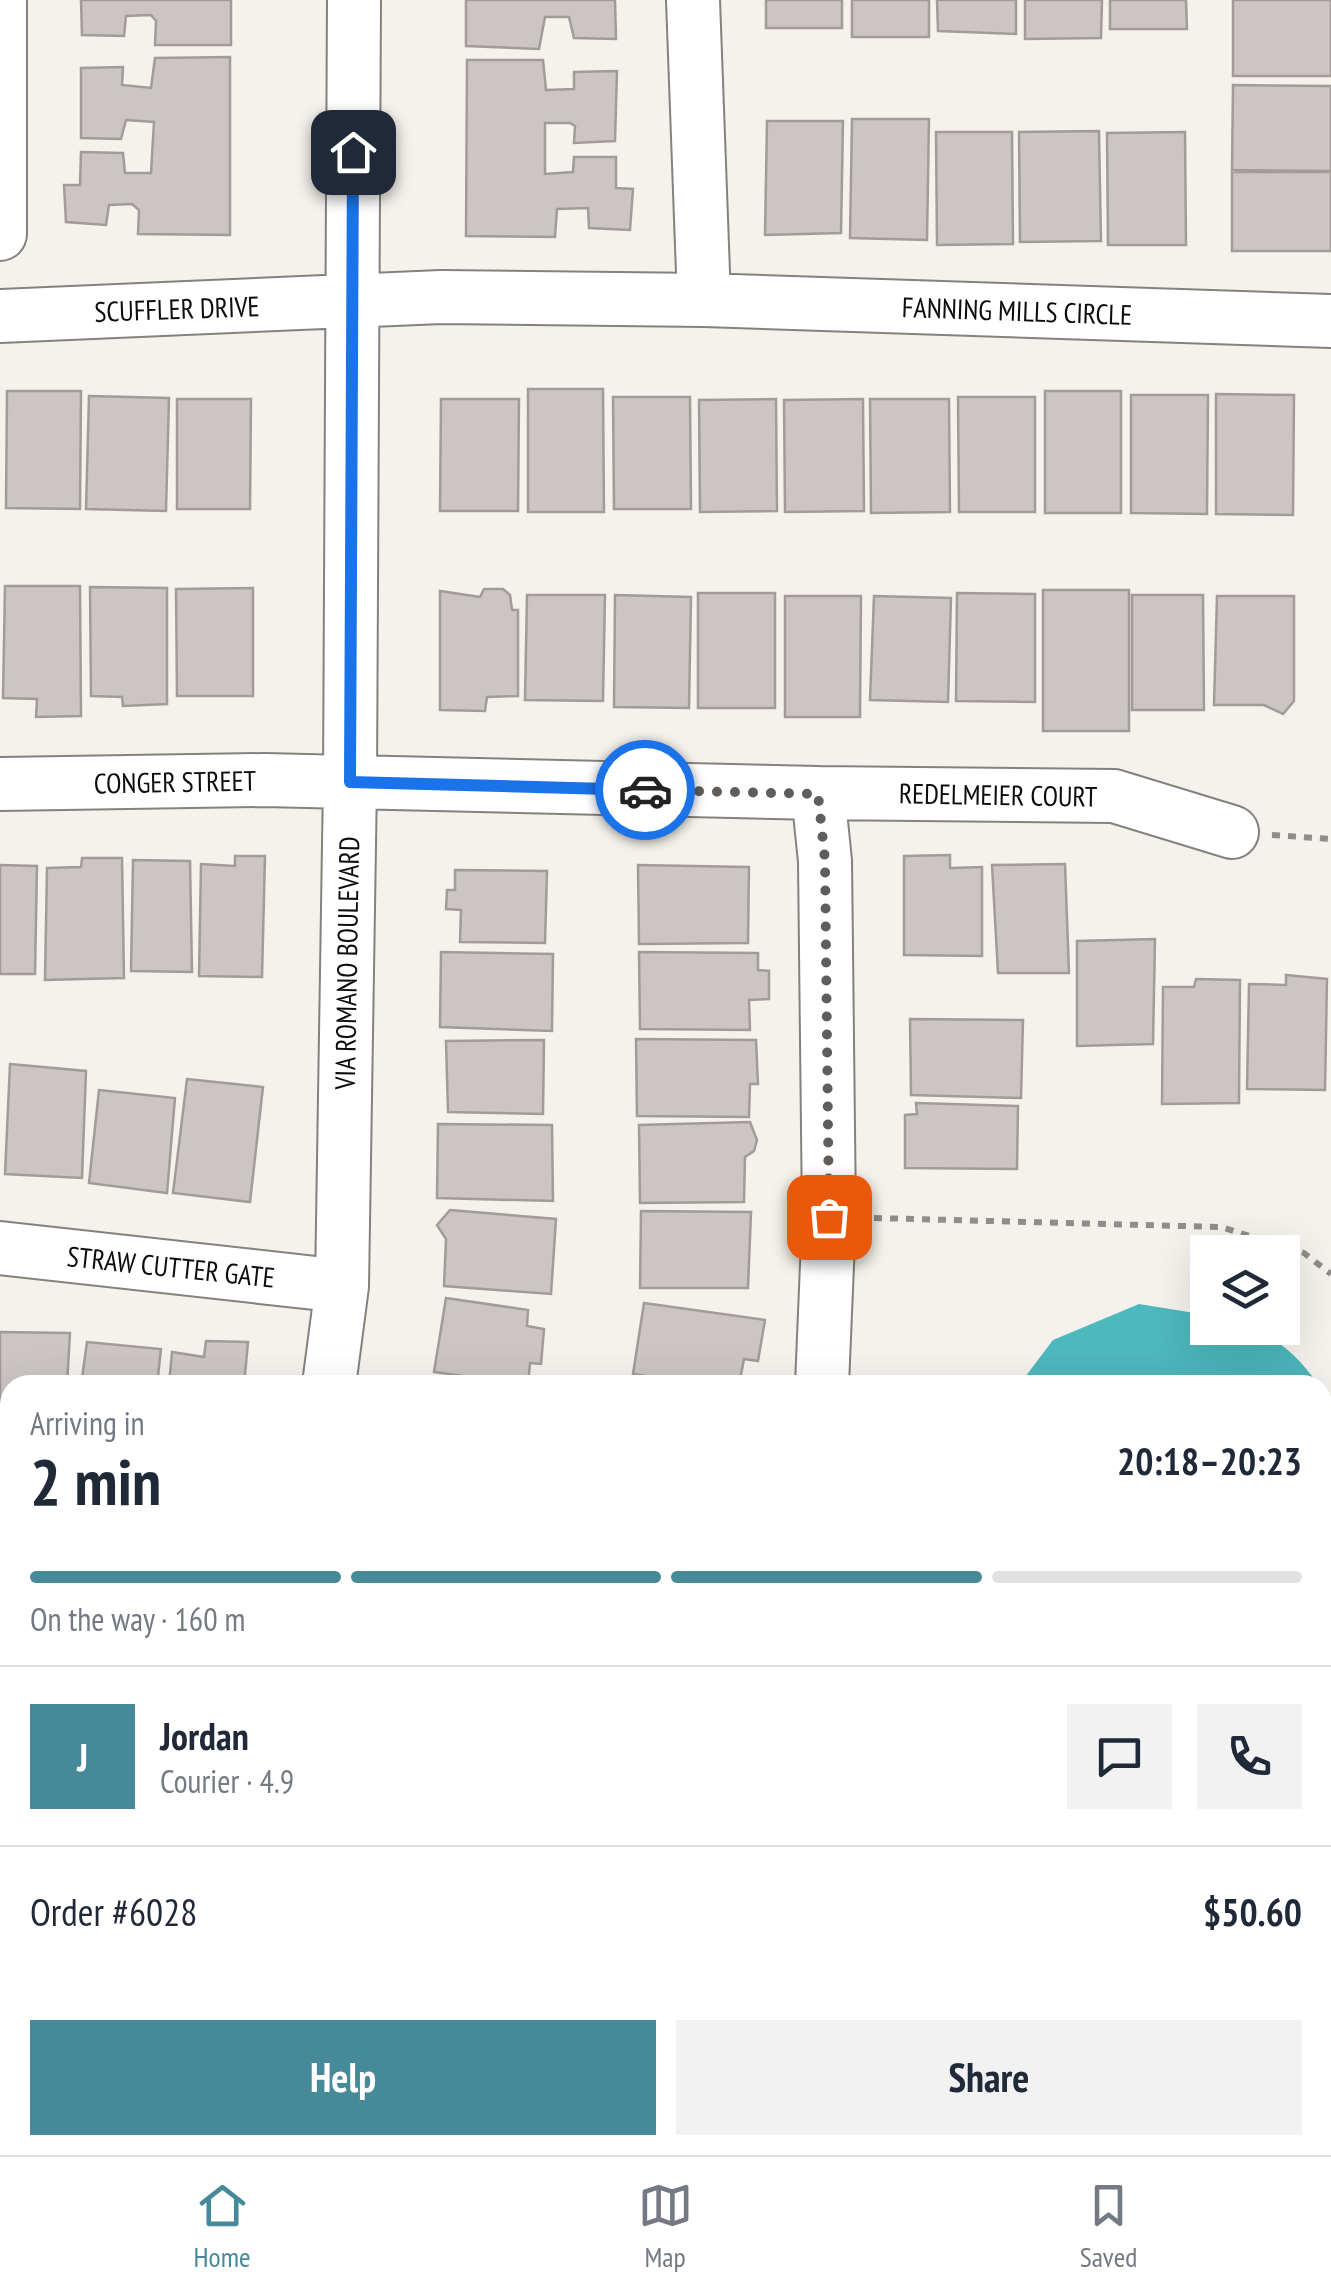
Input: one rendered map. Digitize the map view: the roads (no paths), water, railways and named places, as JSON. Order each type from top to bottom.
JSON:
[{"type":"street","points":[[0,0],[0,234]]},
{"type":"street","name":"VIA ROMANO BOULEVARD","points":[[330,1375],[342,1286],[350,782],[354,0]]},
{"type":"street","points":[[693,0],[704,300]]},
{"type":"street","name":"FANNING MILLS CIRCLE","points":[[353,298],[704,300],[1331,321]]},
{"type":"street","name":"SCUFFLER DRIVE","points":[[0,316],[276,306],[353,298]]},
{"type":"street","name":"CONGER STREET","points":[[0,784],[350,782],[818,794]]},
{"type":"street","points":[[818,794],[825,860],[829,1217],[822,1375]]},
{"type":"street","name":"REDELMEIER COURT","points":[[818,794],[1114,796],[1232,832]]},
{"type":"street","name":"STRAW CUTTER GATE","points":[[0,1248],[342,1286]]},
{"type":"water","points":[[1139,1304],[1190,1312],[1190,1345],[1281,1345],[1310,1375],[1027,1375],[1053,1340]]}]
